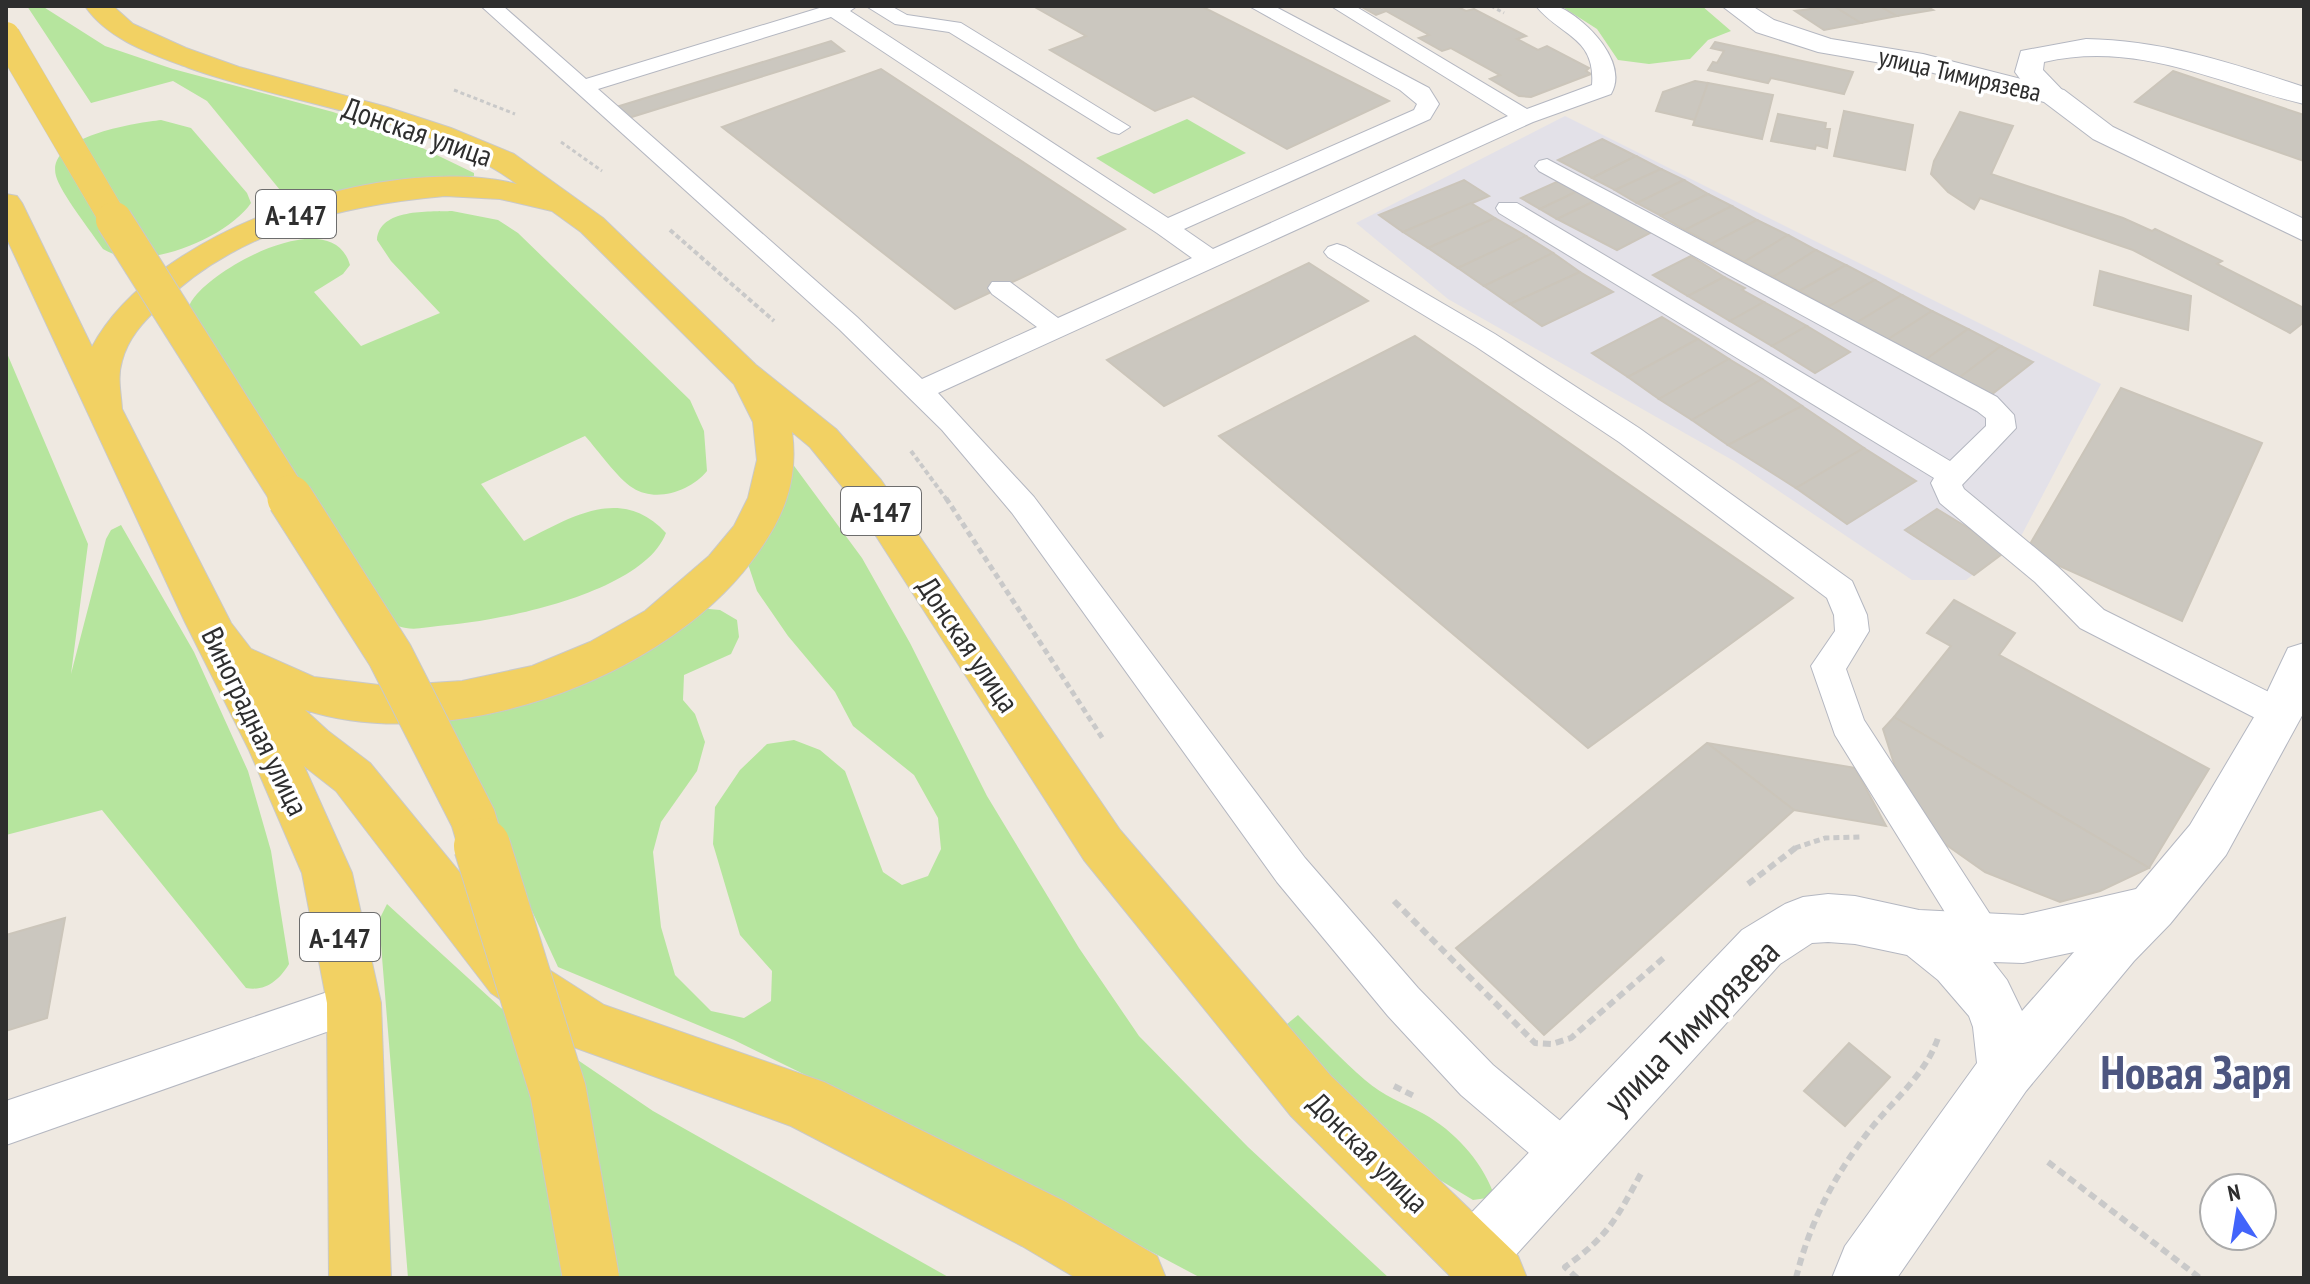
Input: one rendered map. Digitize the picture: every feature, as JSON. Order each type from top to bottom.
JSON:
[{"type":"main road","name":"Донская улица","points":[[98,6],[124,30],[176,54],[229,73],[377,113],[441,134],[503,160],[592,225],[743,373],[823,438],[867,490],[1102,845],[1311,1096],[1484,1267]]},
{"type":"main road","points":[[6,36],[118,227],[390,655],[473,818],[558,1091],[591,1278]]},
{"type":"main road","name":"А-147","points":[[107,417],[99,392],[102,364],[115,335],[137,307],[167,280],[203,256],[287,217],[378,193],[465,187],[504,190],[539,198],[569,210],[592,225]]},
{"type":"main road","name":"Виноградная улица","points":[[6,203],[207,622],[273,750],[327,873],[354,1003],[360,1278]]},
{"type":"main road","name":"А-147","points":[[207,622],[233,657],[271,681],[320,697],[377,705],[440,702],[505,690],[569,670],[628,643],[679,609],[720,573],[750,535],[769,497],[777,460],[774,427],[762,398],[743,373]]},
{"type":"main road","name":"А-147","points":[[207,622],[256,691],[311,745],[353,777],[510,975],[588,1026],[804,1102],[1044,1224],[1135,1278]]},
{"type":"street","name":"улица Тимирязева","points":[[1735,6],[1765,26],[1827,46],[1923,62],[2054,96],[2103,133],[2304,231]]},
{"type":"street","points":[[2054,96],[2029,72],[2031,57],[2083,47],[2133,47],[2198,62],[2304,96]]},
{"type":"street","points":[[1863,1278],[2006,1071],[2115,944],[2152,908],[2208,840],[2280,714],[2304,660]]},
{"type":"street","name":"улица Тимирязева","points":[[1484,1267],[1565,1154],[1761,947],[1803,921],[1855,920],[1919,934],[2023,939],[2152,908]]},
{"type":"street","points":[[1919,934],[1949,953],[1983,991],[2000,1026],[2006,1071]]},
{"type":"lane","points":[[491,6],[848,323],[952,423],[1023,505],[1300,881],[1403,1002],[1477,1080],[1565,1154]]},
{"type":"lane","points":[[876,6],[902,20],[954,27],[1119,127]]},
{"type":"lane","points":[[1166,228],[1422,114],[1428,104],[1421,93],[1408,85],[1259,6]]},
{"type":"lane","points":[[1341,6],[1525,117]]},
{"type":"lane","points":[[919,391],[1525,117],[1603,89],[1606,76],[1601,55],[1578,28],[1546,6]]},
{"type":"lane","points":[[583,87],[840,8],[1211,259]]},
{"type":"lane","points":[[1547,166],[1987,404],[2000,415],[2001,428],[1946,483],[1951,495],[2046,574],[2092,619],[2280,714]]},
{"type":"lane","points":[[1508,208],[1953,476]]},
{"type":"lane","points":[[1337,252],[1485,340],[1629,435],[1840,590],[1855,620],[1850,641],[1828,666],[1848,725],[1983,938]]},
{"type":"lane","points":[[1001,288],[1056,329]]},
{"type":"lane","points":[[6,1123],[354,1003]]},
{"type":"path","points":[[907,446],[969,529],[1045,652],[1112,751]]},
{"type":"path","points":[[1739,891],[1787,849],[1808,841]]},
{"type":"path","points":[[1394,901],[1535,1043],[1552,1044],[1571,1038],[1667,954]]},
{"type":"path","points":[[1796,1278],[1802,1249],[1824,1195],[1871,1128],[1924,1065],[1939,1041],[1936,1027]]},
{"type":"path","points":[[1386,1077],[1396,1087],[1424,1101]]},
{"type":"path","points":[[1577,1278],[1565,1267],[1593,1247],[1612,1227],[1649,1160]]},
{"type":"path","points":[[2048,1162],[2200,1278]]},
{"type":"shaded area","points":[[1565,116],[2101,384],[2019,540],[1966,580],[1912,580],[1734,461],[1448,299],[1356,223]]},
{"type":"green space","points":[[27,6],[42,6],[105,46],[173,69],[333,112],[387,131],[474,173],[474,176],[378,184],[310,196],[280,190],[207,101],[173,81],[91,103]]},
{"type":"green space","points":[[1561,6],[1702,6],[1731,31],[1708,40],[1690,59],[1649,64],[1618,60],[1597,29]]},
{"type":"green space","points":[[1187,119],[1246,153],[1154,194],[1096,158]]},
{"type":"green space","points":[[161,120],[191,128],[247,193],[251,203],[239,216],[204,240],[161,255],[120,256],[103,249],[77,212],[56,176],[56,162],[64,151],[95,134]]},
{"type":"green space","points":[[452,211],[498,220],[518,233],[690,400],[704,431],[707,471],[692,484],[673,493],[642,492],[621,478],[585,436],[481,484],[524,541],[578,515],[614,508],[632,511],[649,519],[666,533],[652,554],[629,573],[565,601],[495,618],[410,629],[383,620],[185,317],[192,301],[206,286],[248,257],[298,240],[321,240],[339,247],[350,265],[343,274],[314,292],[361,346],[440,313],[391,261],[377,240],[380,230],[386,222],[407,214]]},
{"type":"green space","points":[[6,351],[88,544],[71,674],[106,539],[111,530],[121,525],[194,652],[248,771],[271,851],[289,964],[277,979],[266,986],[246,988],[102,810],[6,835]]},
{"type":"green space","points":[[789,459],[862,558],[910,643],[987,796],[1079,948],[1139,1036],[1248,1147],[1389,1278],[1201,1278],[961,1151],[734,1040],[558,967],[437,706],[699,608],[720,610],[737,620],[739,637],[731,654],[684,675],[683,700],[695,714],[705,742],[697,771],[661,822],[653,852],[661,927],[675,975],[711,1011],[744,1018],[771,1001],[772,971],[740,935],[713,844],[715,807],[740,770],[767,744],[794,740],[820,750],[845,771],[883,872],[902,885],[928,876],[941,849],[938,818],[914,775],[853,726],[835,692],[788,636],[757,591],[745,555]]},
{"type":"green space","points":[[387,904],[501,1008],[653,1111],[950,1278],[408,1278],[379,920]]},
{"type":"green space","points":[[1298,1015],[1372,1086],[1424,1114],[1456,1138],[1474,1158],[1493,1192],[1487,1198],[1473,1200],[1430,1174],[1281,1029]]},
{"type":"building","points":[[1033,6],[1201,6],[1389,101],[1287,149],[1193,96],[1155,111],[1050,50],[1086,36]]},
{"type":"building","points":[[1360,6],[1456,6],[1466,11],[1474,9],[1526,36],[1517,39],[1538,50],[1547,46],[1589,68],[1586,71],[1591,74],[1531,97],[1519,96],[1490,79],[1500,75],[1451,48],[1442,51],[1419,38],[1429,35],[1386,11],[1376,15]]},
{"type":"building","points":[[1834,6],[1861,23],[1824,30],[1795,11]]},
{"type":"building","points":[[1834,6],[1880,6],[1897,16],[1861,23]]},
{"type":"building","points":[[1880,6],[1926,6],[1933,10],[1897,16]]},
{"type":"building","points":[[831,41],[844,51],[625,119],[613,108]]},
{"type":"building","points":[[1715,42],[1853,72],[1844,94],[1771,78],[1768,83],[1708,70],[1724,51],[1711,48]]},
{"type":"building","points":[[881,69],[1125,229],[955,309],[722,127]]},
{"type":"building","points":[[2173,71],[2304,115],[2304,161],[2135,102]]},
{"type":"building","points":[[1695,81],[1708,83],[1695,120],[1656,111],[1663,92]]},
{"type":"building","points":[[1708,83],[1773,95],[1762,139],[1693,125]]},
{"type":"building","points":[[1844,111],[1913,125],[1905,170],[1834,156]]},
{"type":"building","points":[[1960,112],[2013,126],[1991,174],[2123,218],[2152,231],[2155,229],[2222,261],[2217,264],[2304,308],[2304,322],[2290,333],[2133,250],[1980,198],[1974,209],[1948,192],[1931,174],[1934,161]]},
{"type":"building","points":[[1778,114],[1826,123],[1825,129],[1830,129],[1827,148],[1816,145],[1815,149],[1771,141]]},
{"type":"building","points":[[1602,139],[1636,156],[1592,178],[1558,160]]},
{"type":"building","points":[[1636,156],[1661,169],[1615,190],[1592,178]]},
{"type":"building","points":[[1661,169],[1684,180],[1637,203],[1615,190]]},
{"type":"building","points":[[1563,179],[1582,189],[1540,209],[1521,198]]},
{"type":"building","points":[[1464,180],[1489,196],[1403,232],[1379,215]]},
{"type":"building","points":[[1684,180],[1708,194],[1661,216],[1637,203]]},
{"type":"building","points":[[1582,189],[1599,199],[1557,219],[1540,209]]},
{"type":"building","points":[[1708,194],[1732,206],[1685,230],[1661,216]]},
{"type":"building","points":[[1599,199],[1652,232],[1617,250],[1557,219]]},
{"type":"building","points":[[1471,203],[1495,218],[1428,248],[1403,232]]},
{"type":"building","points":[[1732,206],[1757,220],[1711,244],[1685,230]]},
{"type":"building","points":[[1495,218],[1526,236],[1458,268],[1428,248]]},
{"type":"building","points":[[1757,220],[1788,235],[1744,262],[1711,244]]},
{"type":"building","points":[[1788,235],[1816,250],[1773,277],[1744,262]]},
{"type":"building","points":[[1526,236],[1553,253],[1484,286],[1458,268]]},
{"type":"building","points":[[1816,250],[1846,265],[1799,291],[1773,277]]},
{"type":"building","points":[[1553,253],[1580,272],[1510,304],[1484,286]]},
{"type":"building","points":[[1691,256],[1724,277],[1688,296],[1653,275]]},
{"type":"building","points":[[1309,263],[1368,301],[1164,406],[1107,360]]},
{"type":"building","points":[[1846,265],[1875,280],[1828,307],[1799,291]]},
{"type":"building","points":[[2100,271],[2191,296],[2188,330],[2094,305]]},
{"type":"building","points":[[1580,272],[1613,292],[1542,326],[1510,304]]},
{"type":"building","points":[[1724,277],[1764,302],[1730,321],[1688,296]]},
{"type":"building","points":[[1875,280],[1902,295],[1856,323],[1828,307]]},
{"type":"building","points":[[1902,295],[1932,311],[1887,340],[1856,323]]},
{"type":"building","points":[[1764,302],[1807,326],[1772,346],[1730,321]]},
{"type":"building","points":[[1932,311],[1968,329],[1925,360],[1887,340]]},
{"type":"building","points":[[1662,317],[1698,339],[1628,377],[1592,353]]},
{"type":"building","points":[[1807,326],[1850,352],[1815,373],[1772,346]]},
{"type":"building","points":[[1968,329],[2001,346],[1959,378],[1925,360]]},
{"type":"building","points":[[1415,336],[1793,598],[1588,748],[1219,436]]},
{"type":"building","points":[[1698,339],[1729,359],[1659,399],[1628,377]]},
{"type":"building","points":[[2001,346],[2033,362],[1991,395],[1959,378]]},
{"type":"building","points":[[1729,359],[1762,379],[1692,420],[1659,399]]},
{"type":"building","points":[[1762,379],[1802,406],[1728,445],[1692,420]]},
{"type":"building","points":[[2121,388],[2262,443],[2182,621],[2026,551]]},
{"type":"building","points":[[1802,406],[1864,448],[1796,488],[1728,445]]},
{"type":"building","points":[[1864,448],[1916,481],[1847,524],[1796,488]]},
{"type":"building","points":[[1937,509],[2006,551],[1974,575],[1905,530]]},
{"type":"building","points":[[1954,600],[2015,633],[1999,655],[2209,769],[2149,868],[1894,717],[1951,646],[1927,633]]},
{"type":"building","points":[[1894,717],[2149,868],[2100,891],[2060,902],[1985,872],[1938,839],[1899,779],[1883,729]]},
{"type":"building","points":[[1707,743],[1855,768],[1886,826],[1794,810]]},
{"type":"building","points":[[1707,743],[1794,810],[1544,1035],[1456,948]]},
{"type":"building","points":[[65,918],[47,1018],[6,1031],[6,935]]},
{"type":"building","points":[[1849,1043],[1890,1077],[1845,1126],[1804,1091]]},
{"type":"district","name":"Новая Заря","points":[[2196,1072]]}]
